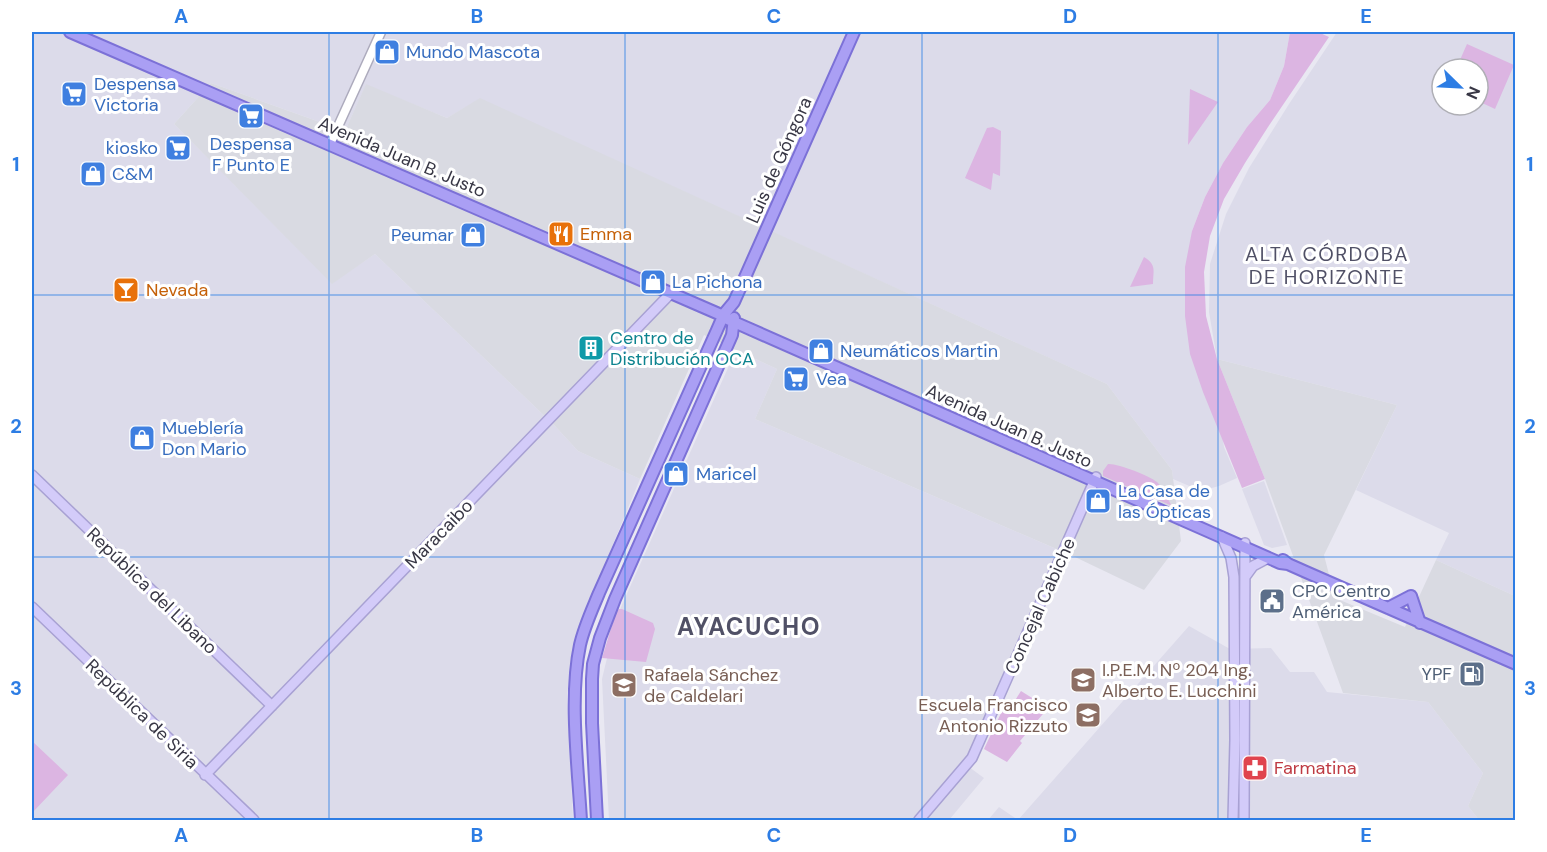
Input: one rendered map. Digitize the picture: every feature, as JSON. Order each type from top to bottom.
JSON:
[{"type":"main road","name":"Avenida Juan B. Justo","points":[[70,32],[727,317],[1245,545],[1280,563],[1288,564]]},
{"type":"main road","name":"Luis de Góngora","points":[[727,317],[854,32]]},
{"type":"main road","name":"Maracaibo","points":[[205,775],[671,293]]},
{"type":"main road","points":[[581,820],[576,697],[577,666],[582,639],[599,593],[727,317]]},
{"type":"main road","points":[[597,820],[592,698],[593,664],[615,599],[732,335],[727,317]]},
{"type":"main road","name":"República del Libano","points":[[32,475],[272,706]]},
{"type":"main road","name":"Avenida Juan B. Justo","points":[[1095,479],[1222,537],[1282,559],[1288,564],[1515,664]]},
{"type":"main road","name":"Concejal Cabiche","points":[[919,820],[972,758],[1095,479]]},
{"type":"main road","points":[[1222,537],[1231,558],[1234,577],[1233,820]]},
{"type":"main road","points":[[1244,820],[1245,545]]},
{"type":"main road","points":[[1245,577],[1253,566],[1269,558]]},
{"type":"main road","points":[[1388,608],[1411,596],[1420,623]]},
{"type":"main road","name":"República de Siria","points":[[32,607],[254,820]]},
{"type":"street","points":[[330,144],[381,32]]},
{"type":"shaded area","points":[[32,32],[1290,32],[1284,66],[1270,100],[1247,127],[1223,163],[1205,197],[1192,231],[1224,447],[1237,478],[1201,491],[1173,479],[1172,470],[1107,384],[480,99],[447,118],[366,85],[345,131],[211,83],[174,124],[332,283],[375,254],[554,425],[578,451],[640,479],[580,624],[567,693],[573,820],[32,820]]},
{"type":"shaded area","points":[[1290,32],[1318,32],[1329,37],[1268,127],[1224,199],[1210,236],[1204,272],[1206,316],[1217,359],[1265,479],[1242,488],[1190,354],[1185,316],[1185,267],[1192,231],[1205,197],[1223,163],[1247,127],[1270,100],[1284,66]]},
{"type":"shaded area","points":[[1337,32],[1515,32],[1515,596],[1436,560],[1449,533],[1356,490],[1397,405],[1217,359],[1209,312],[1210,264],[1226,214],[1249,168]]},
{"type":"shaded area","points":[[1467,44],[1514,65],[1495,109],[1490,107],[1490,57],[1461,57]]},
{"type":"shaded area","points":[[211,83],[345,131],[366,84],[447,118],[480,98],[1107,384],[1172,470],[1181,541],[1144,590],[1075,557],[755,419],[777,369],[704,335],[640,479],[578,451],[554,425],[375,254],[332,284],[174,124]]},
{"type":"shaded area","points":[[1190,89],[1218,102],[1188,145]]},
{"type":"shaded area","points":[[993,127],[1001,131],[1000,176],[993,173],[991,190],[965,178],[987,128]]},
{"type":"shaded area","points":[[1144,257],[1153,265],[1153,284],[1130,287]]},
{"type":"shaded area","points":[[736,350],[777,369],[755,419],[1061,551],[965,764],[984,778],[949,820],[609,820],[602,679],[617,616]]},
{"type":"shaded area","points":[[1217,359],[1397,405],[1324,555],[1335,598],[1405,627],[1436,560],[1515,596],[1515,820],[1479,820],[1468,806],[1483,773],[1428,702],[1343,693],[1265,479]]},
{"type":"shaded area","points":[[1108,464],[1141,473],[1153,479],[1161,487],[1172,506],[1103,476],[1103,471]]},
{"type":"shaded area","points":[[1264,481],[1287,545],[1272,548],[1264,545],[1242,489]]},
{"type":"shaded area","points":[[619,609],[653,623],[655,629],[646,662],[602,658],[616,612]]},
{"type":"shaded area","points":[[1189,626],[1230,649],[1271,648],[1290,672],[1314,672],[1327,692],[1428,702],[1483,773],[1468,806],[1479,820],[1018,820]]},
{"type":"shaded area","points":[[1021,691],[1048,708],[1020,741],[1022,743],[1007,762],[984,749],[1002,711],[1007,713]]},
{"type":"shaded area","points":[[32,741],[68,775],[32,813]]},
{"type":"shaded area","points":[[999,807],[1018,820],[988,820]]},
{"type":"place","name":"Mundo Mascota","points":[[387,52]]},
{"type":"place","name":"Despensa Victoria","points":[[74,94]]},
{"type":"place","name":"Despensa F Punto E","points":[[251,116]]},
{"type":"place","name":"kiosko","points":[[178,148]]},
{"type":"place","name":"C&M","points":[[93,174]]},
{"type":"place","name":"Emma","points":[[561,234]]},
{"type":"place","name":"Peumar","points":[[473,235]]},
{"type":"place","name":"La Pichona","points":[[653,282]]},
{"type":"place","name":"Nevada","points":[[126,290]]},
{"type":"place","name":"Centro de Distribución OCA","points":[[591,348]]},
{"type":"place","name":"Neumáticos Martin","points":[[821,351]]},
{"type":"place","name":"Vea","points":[[796,379]]},
{"type":"place","name":"Mueblería Don Mario","points":[[142,438]]},
{"type":"place","name":"Maricel","points":[[676,474]]},
{"type":"place","name":"La Casa de las Ópticas","points":[[1098,501]]},
{"type":"place","name":"CPC Centro América","points":[[1272,601]]},
{"type":"place","name":"YPF","points":[[1472,674]]},
{"type":"place","name":"I.P.E.M. Nº 204 Ing. Alberto E. Lucchini","points":[[1083,680]]},
{"type":"place","name":"Rafaela Sánchez de Caldelari","points":[[624,685]]},
{"type":"place","name":"Escuela Francisco Antonio Rizzuto","points":[[1088,715]]},
{"type":"place","name":"Farmatina","points":[[1255,768]]},
{"type":"district","name":"ALTA CÓRDOBA DE HORIZONTE","points":[[1327,266]]},
{"type":"district","name":"AYACUCHO","points":[[749,626]]}]
